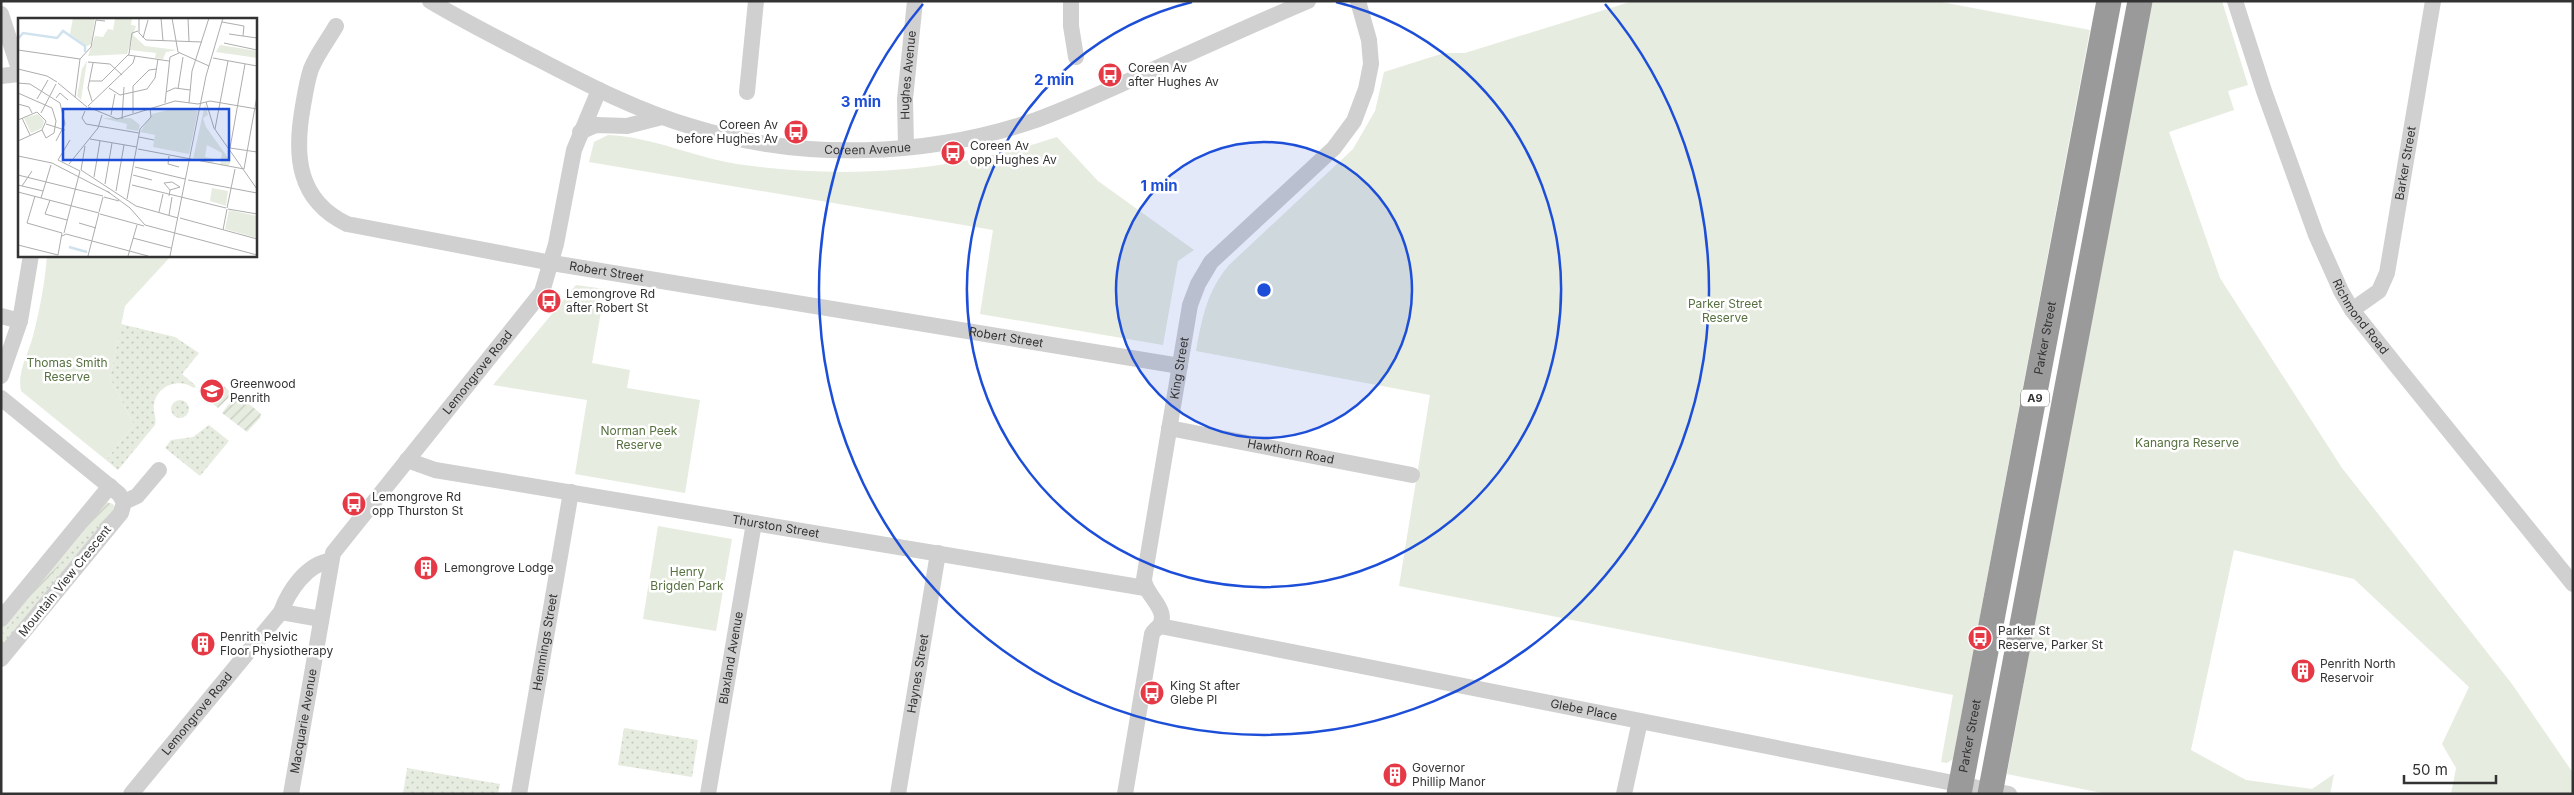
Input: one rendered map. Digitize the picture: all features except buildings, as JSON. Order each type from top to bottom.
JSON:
[{"type":"highway","name":"Parker Street","points":[[1960,789],[2109,1]]},
{"type":"highway","name":"A9","points":[[1997,793],[2140,1]]},
{"type":"street","name":"Coreen Avenue","points":[[430,1],[599,90],[662,117],[694,128],[765,143],[828,149],[906,147],[966,139],[1035,120],[1082,102],[1308,1]]},
{"type":"street","points":[[747,92],[756,1]]},
{"type":"street","name":"Hughes Avenue","points":[[906,147],[906,92],[915,1]]},
{"type":"street","points":[[1071,1],[1071,26],[1076,57]]},
{"type":"street","name":"King Street","points":[[1145,588],[1144,579],[1190,305],[1204,272],[1221,252],[1334,148],[1354,121],[1366,89],[1370,64],[1369,40],[1358,1]]},
{"type":"street","name":"Richmond Road","points":[[2234,1],[2316,235],[2337,284],[2352,310],[2573,584]]},
{"type":"street","name":"Barker Street","points":[[2352,310],[2379,291],[2387,273],[2433,1]]},
{"type":"street","points":[[1,14],[18,66]]},
{"type":"street","name":"Robert Street","points":[[336,26],[311,68],[298,135],[298,156],[304,181],[322,207],[337,220],[359,228],[552,263],[1180,366]]},
{"type":"street","points":[[1,76],[18,74]]},
{"type":"street","name":"Lemongrove Road","points":[[131,794],[281,612],[286,597],[312,566],[330,561],[335,548],[537,300],[552,263],[570,162],[580,132],[599,90]]},
{"type":"street","points":[[580,132],[596,125],[627,126],[662,117]]},
{"type":"street","points":[[1,376],[20,321],[31,256]]},
{"type":"street","points":[[1,316],[20,321]]},
{"type":"street","points":[[1,398],[110,486],[119,494],[124,502]]},
{"type":"street","name":"Hawthorn Road","points":[[1169,428],[1412,476]]},
{"type":"street","name":"Thurston Street","points":[[407,460],[435,470],[1145,588]]},
{"type":"street","name":"Mountain View Crescent","points":[[1,659],[121,514],[124,502],[137,496],[159,470]]},
{"type":"street","name":"Mountain View Crescent","points":[[1,619],[110,486]]},
{"type":"street","name":"Hemmings Street","points":[[519,794],[570,492]]},
{"type":"street","name":"Blaxland Avenue","points":[[708,794],[754,523]]},
{"type":"street","name":"Haynes Street","points":[[898,794],[938,553]]},
{"type":"street","name":"Macquarie Avenue","points":[[291,794],[330,561]]},
{"type":"street","points":[[1125,794],[1152,634],[1160,626],[1160,612],[1145,588]]},
{"type":"street","points":[[281,612],[321,619]]},
{"type":"street","name":"Glebe Place","points":[[1160,626],[1640,721],[1960,789],[1997,793]]},
{"type":"street","points":[[1624,794],[1640,721]]},
{"type":"green space","name":"Parker Street Reserve","points":[[1633,1],[1936,1],[2090,30],[1953,759],[1947,763],[1941,762],[1953,695],[1399,586],[1430,395],[1196,351],[1206,305],[1215,285],[1229,265],[1353,149],[1375,111],[1384,72],[1444,53],[1465,53]]},
{"type":"green space","name":"Kanangra Reserve","points":[[2150,1],[2222,1],[2248,85],[2228,91],[2234,110],[2169,132],[2220,278],[2342,468],[2512,684],[2573,773],[2573,794],[2451,794],[2456,768],[2442,744],[2469,687],[2354,579],[2234,550],[2191,750],[2246,780],[2312,789],[2334,774],[2330,794],[2107,794],[2007,774]]},
{"type":"green space","points":[[608,135],[641,139],[737,164],[778,169],[859,172],[898,170],[978,158],[1057,137],[1098,181],[1194,250],[1178,261],[1163,345],[980,314],[993,230],[589,162],[594,142]]},
{"type":"green space","name":"Thomas Smith Reserve","points":[[47,256],[171,256],[125,306],[110,378],[134,425],[106,460],[21,391],[20,377],[33,336],[44,285]]},
{"type":"green space","name":"Norman Peek Reserve","points":[[576,285],[605,289],[592,363],[630,370],[627,388],[700,400],[685,493],[575,474],[587,400],[493,385]]},
{"type":"green space","points":[[121,324],[175,337],[199,353],[182,374],[196,386],[194,388],[182,383],[169,385],[159,393],[154,405],[155,425],[118,470],[106,460],[134,425],[110,378]]},
{"type":"green space","points":[[224,386],[232,394],[218,408],[198,391],[203,390],[214,399]]},
{"type":"green space","points":[[235,396],[240,396],[261,414],[260,418],[247,432],[222,413]]},
{"type":"green space","points":[[180,400],[186,403],[189,409],[186,415],[180,418],[174,415],[171,409],[174,403]]},
{"type":"green space","points":[[209,425],[229,441],[200,476],[165,448],[171,440],[193,437]]},
{"type":"green space","points":[[106,502],[113,504],[116,508],[102,528],[95,522],[1,635],[1,628]]},
{"type":"green space","points":[[95,521],[102,528],[1,649],[1,635]]},
{"type":"green space","name":"Henry Brigden Park","points":[[658,526],[732,539],[716,631],[643,619]]},
{"type":"green space","points":[[624,728],[698,740],[692,777],[618,765]]},
{"type":"green space","points":[[407,768],[500,784],[498,794],[403,794]]},
{"type":"place","name":"Coreen Av after Hughes Av","points":[[1110,75]]},
{"type":"place","name":"Coreen Av before Hughes Av","points":[[796,132]]},
{"type":"place","name":"Coreen Av opp Hughes Av","points":[[953,153]]},
{"type":"place","name":"Lemongrove Rd after Robert St","points":[[549,301]]},
{"type":"place","name":"Greenwood Penrith","points":[[212,391]]},
{"type":"place","name":"Lemongrove Rd opp Thurston St","points":[[354,504]]},
{"type":"place","name":"Lemongrove Lodge","points":[[426,568]]},
{"type":"place","name":"Parker St Reserve, Parker St","points":[[1980,638]]},
{"type":"place","name":"Penrith Pelvic Floor Physiotherapy","points":[[203,644]]},
{"type":"place","name":"Penrith North Reservoir","points":[[2303,671]]},
{"type":"place","name":"King St after Glebe Pl","points":[[1152,693]]},
{"type":"place","name":"Governor Phillip Manor","points":[[1395,775]]}]
